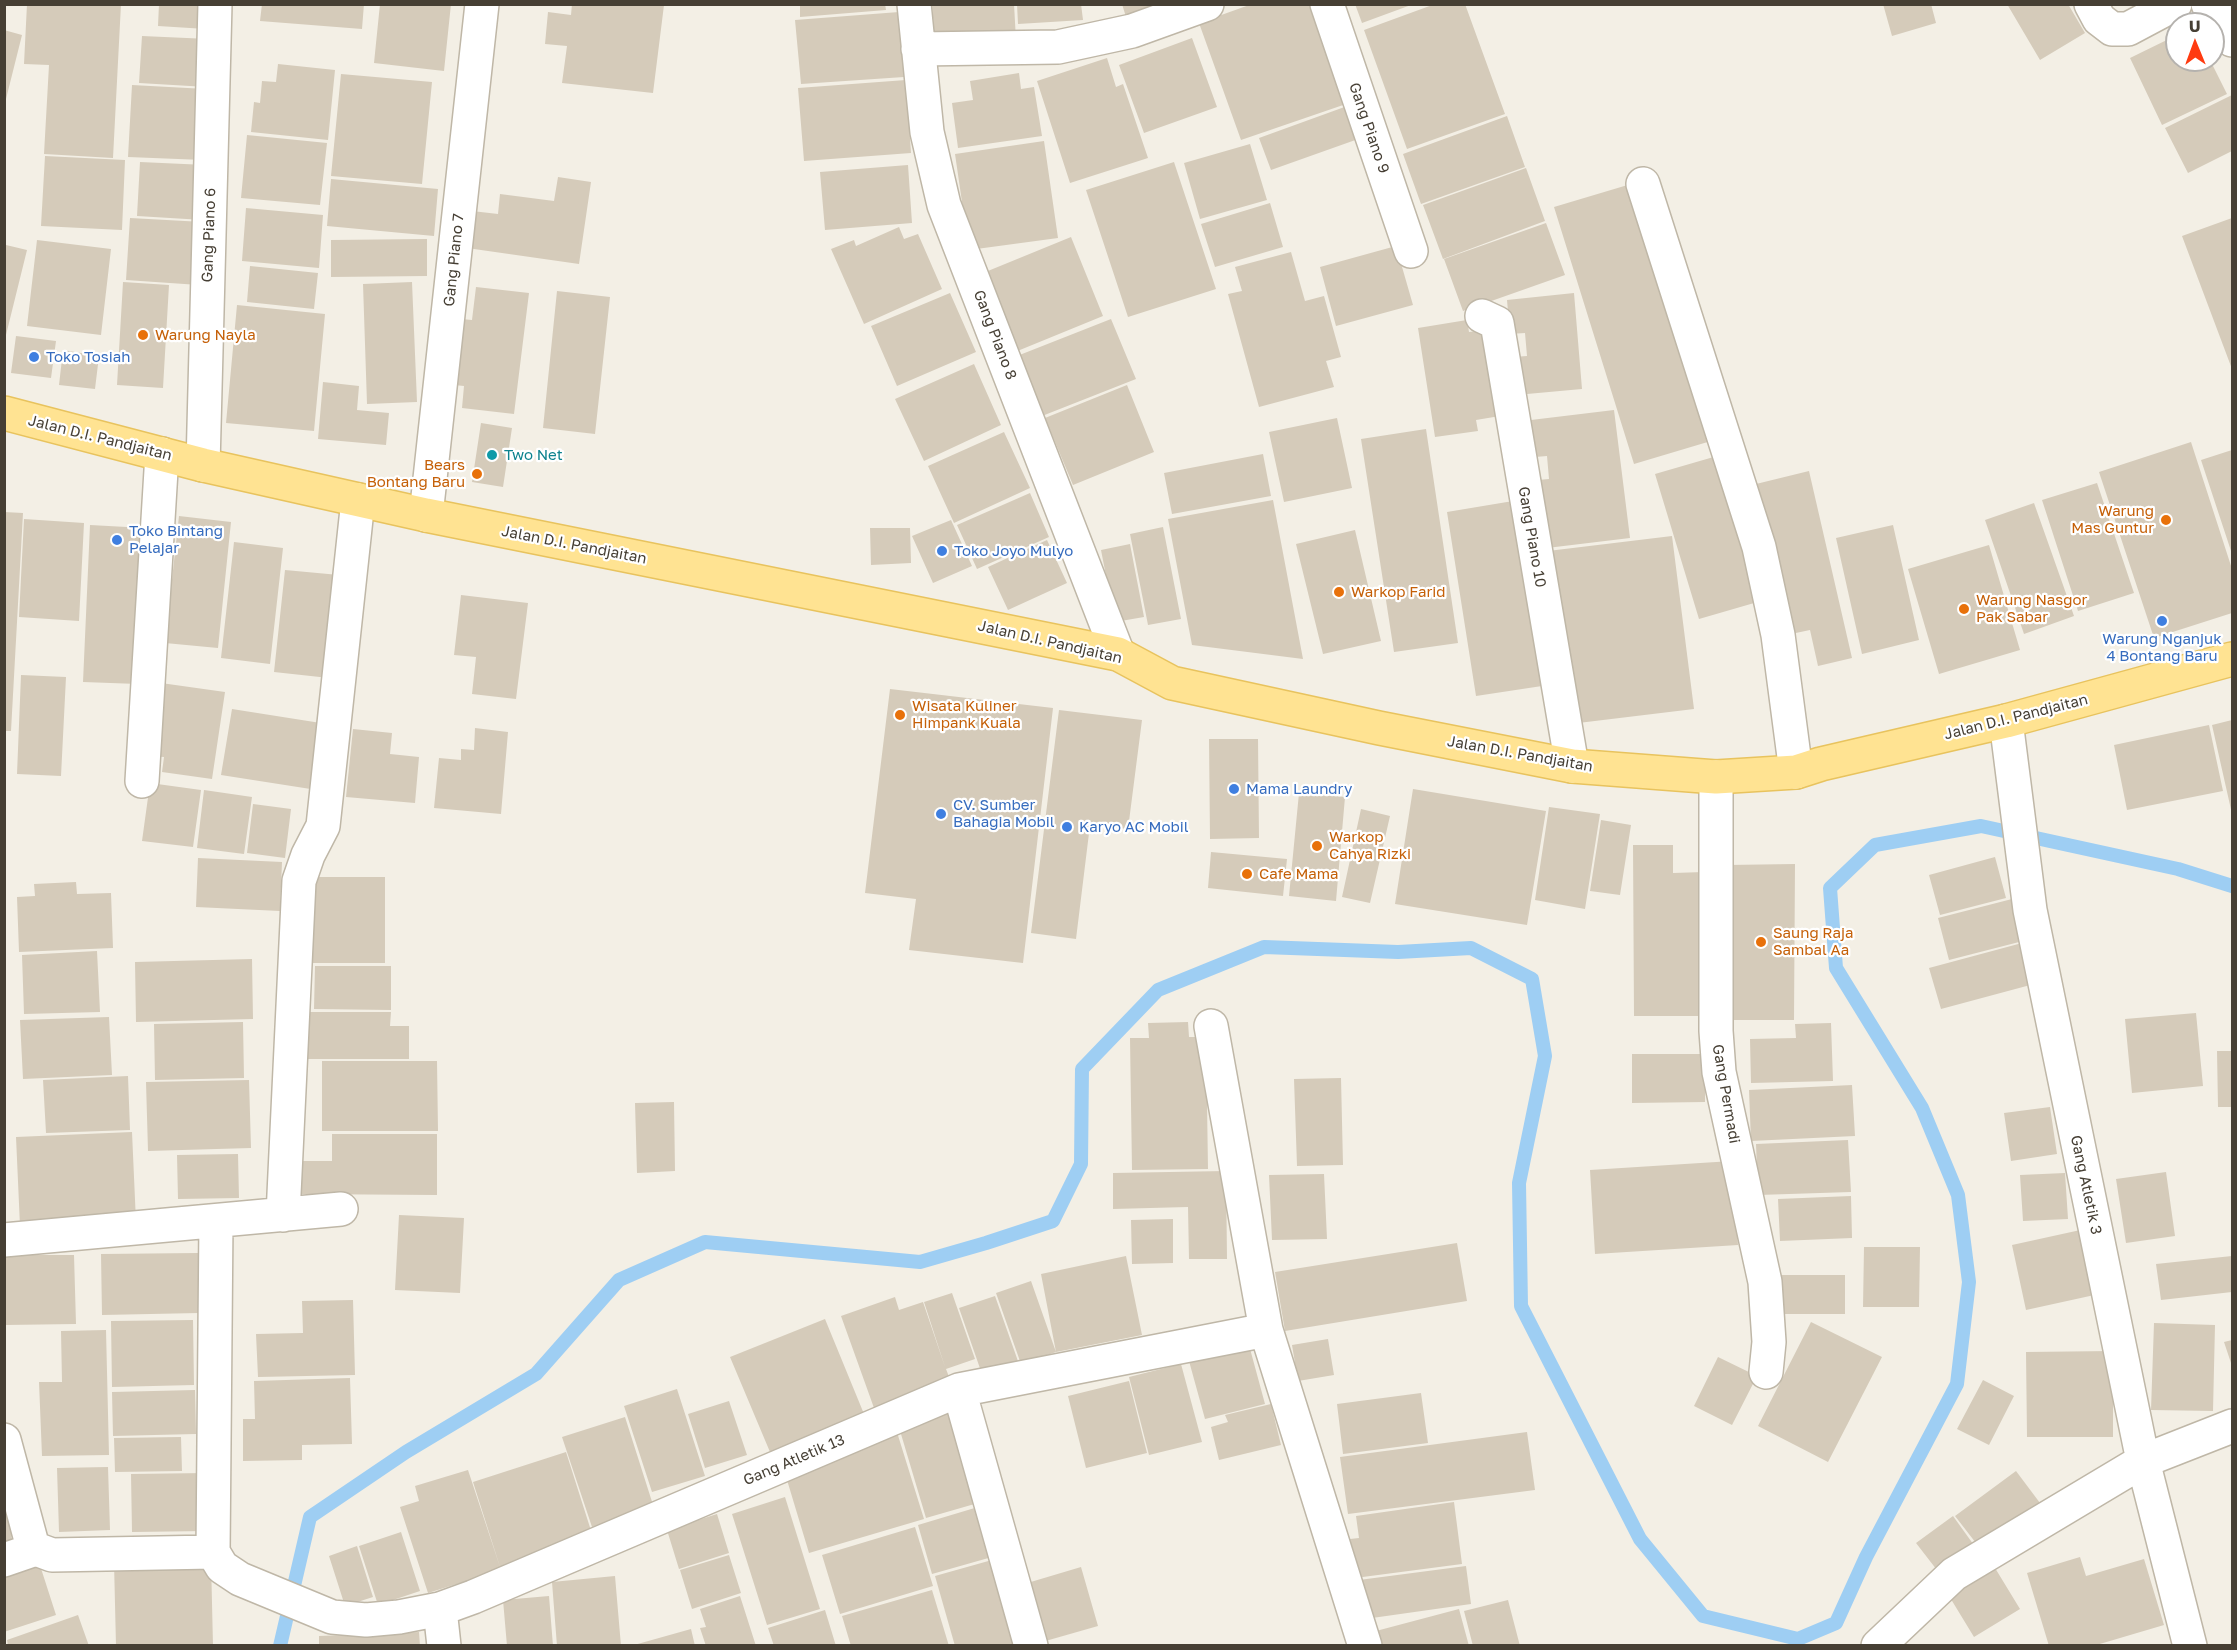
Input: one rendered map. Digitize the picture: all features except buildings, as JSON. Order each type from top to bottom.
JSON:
[{"type":"main road","name":"Jalan D.I. Pandjaitan","points":[[4,414],[203,465],[426,515],[1118,654],[1172,683],[1379,728],[1572,766],[1716,777],[1796,772],[1821,764],[2008,735],[2232,659]]},
{"type":"street","name":"Gang Piano 6","points":[[203,465],[215,4]]},
{"type":"street","name":"Gang Piano 7","points":[[426,515],[482,4]]},
{"type":"street","name":"Gang Piano 8","points":[[914,4],[927,132],[944,205],[1118,654]]},
{"type":"street","points":[[918,49],[1058,47],[1132,31],[1207,4]]},
{"type":"street","name":"Gang Piano 9","points":[[1327,4],[1411,251]]},
{"type":"street","points":[[2091,4],[2099,19],[2112,29],[2128,29],[2175,4]]},
{"type":"street","points":[[2208,4],[2216,11],[2232,40]]},
{"type":"street","points":[[1643,184],[1759,547],[1778,635],[1796,772]]},
{"type":"street","name":"Gang Piano 10","points":[[1482,316],[1497,323],[1572,766]]},
{"type":"street","points":[[142,781],[162,454]]},
{"type":"street","points":[[284,1215],[299,881],[303,866],[323,826],[358,500]]},
{"type":"street","name":"Gang Atletik 3","points":[[2008,735],[2030,910],[2143,1461],[2190,1646]]},
{"type":"street","name":"Gang Permadi","points":[[1716,777],[1716,1031],[1719,1072],[1765,1282],[1769,1342],[1766,1372]]},
{"type":"street","points":[[1211,1026],[1266,1330],[1365,1646]]},
{"type":"street","points":[[4,1240],[341,1209]]},
{"type":"street","points":[[4,1440],[32,1544],[36,1549],[52,1555],[213,1552],[216,1221]]},
{"type":"street","name":"Gang Atletik 13","points":[[213,1552],[222,1567],[240,1579],[332,1617],[366,1620],[399,1617],[440,1609],[959,1390],[1266,1330]]},
{"type":"street","points":[[959,1390],[1031,1646]]},
{"type":"street","points":[[1878,1646],[1953,1574],[2143,1461],[2232,1426]]},
{"type":"street","points":[[4,1560],[36,1549]]},
{"type":"street","points":[[440,1609],[444,1646]]},
{"type":"waterway","points":[[280,1646],[310,1517],[406,1452],[536,1374],[619,1280],[705,1242],[920,1262],[1053,1221],[1081,1164],[1082,1069],[1158,990],[1264,947],[1398,952],[1471,948],[1532,979],[1545,1056],[1519,1183],[1521,1306],[1640,1539],[1703,1616],[1798,1639],[1836,1623],[1866,1557],[1957,1384],[1969,1282],[1958,1195],[1922,1108],[1836,968],[1830,888],[1875,845],[1981,826],[2178,869],[2232,886]]},
{"type":"place","name":"Warung Nayla","points":[[143,335]]},
{"type":"place","name":"Toko Tosiah","points":[[34,357]]},
{"type":"place","name":"Two Net","points":[[492,455]]},
{"type":"place","name":"Bears Bontang Baru","points":[[477,474]]},
{"type":"place","name":"Warung Mas Guntur","points":[[2166,520]]},
{"type":"place","name":"Toko Bintang Pelajar","points":[[117,540]]},
{"type":"place","name":"Toko Joyo Mulyo","points":[[942,551]]},
{"type":"place","name":"Warkop Farid","points":[[1339,592]]},
{"type":"place","name":"Warung Nasgor Pak Sabar","points":[[1964,609]]},
{"type":"place","name":"Warung Nganjuk 4 Bontang Baru","points":[[2162,621]]},
{"type":"place","name":"Wisata Kuliner Himpank Kuala","points":[[900,715]]},
{"type":"place","name":"Mama Laundry","points":[[1234,789]]},
{"type":"place","name":"CV. Sumber Bahagia Mobil","points":[[941,814]]},
{"type":"place","name":"Karyo AC Mobil","points":[[1067,827]]},
{"type":"place","name":"Warkop Cahya Rizki","points":[[1317,846]]},
{"type":"place","name":"Cafe Mama","points":[[1247,874]]},
{"type":"place","name":"Saung Raja Sambal Aa","points":[[1761,942]]}]
